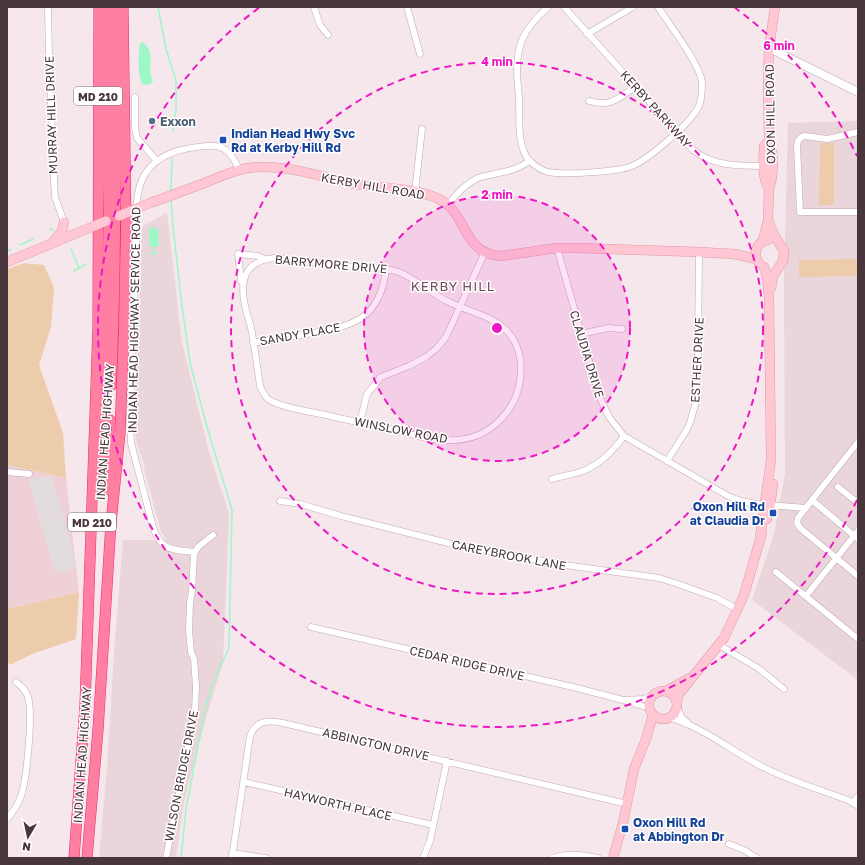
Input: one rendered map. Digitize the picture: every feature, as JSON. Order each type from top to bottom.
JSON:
[{"type":"highway","name":"INDIAN HEAD HIGHWAY","points":[[74,858],[85,706],[98,327],[99,7]]},
{"type":"highway","points":[[106,7],[114,321],[108,486],[111,523]]},
{"type":"highway","points":[[90,578],[100,485],[103,426],[112,219],[115,7]]},
{"type":"highway","name":"INDIAN HEAD HIGHWAY","points":[[88,858],[98,730],[111,523],[120,432],[126,226],[123,7]]},
{"type":"main road","name":"OXON HILL ROAD","points":[[763,241],[768,220],[769,188],[771,183],[764,146],[769,141],[769,48],[775,7]]},
{"type":"main road","name":"KERBY HILL ROAD","points":[[7,262],[150,203],[239,170],[259,167],[275,167],[296,170],[356,184],[415,192],[433,197],[448,205],[474,243],[480,250],[485,252]]},
{"type":"main road","name":"OXON HILL ROAD","points":[[768,220],[779,243]]},
{"type":"main road","points":[[51,244],[62,231],[64,222],[72,228],[82,231]]},
{"type":"main road","points":[[646,739],[658,724],[668,719],[676,712],[679,694],[724,638],[744,595],[760,538],[773,486],[771,460],[769,298],[767,277],[764,267],[757,259],[756,254],[757,248],[763,241],[772,240],[779,243],[784,251],[784,256],[773,276],[769,298]]},
{"type":"main road","points":[[485,252],[501,256],[557,248],[612,249],[734,254],[757,259]]},
{"type":"main road","points":[[734,254],[757,248]]},
{"type":"main road","points":[[764,267],[775,267],[780,264]]},
{"type":"main road","points":[[666,691],[693,676]]},
{"type":"main road","points":[[668,719],[656,718],[651,712],[648,704],[651,697],[660,691],[666,691],[673,694],[677,704]]},
{"type":"main road","points":[[613,858],[623,823],[634,769],[646,739],[651,712]]},
{"type":"street","name":"MURRAY HILL DRIVE","points":[[48,7],[55,197],[64,222]]},
{"type":"street","points":[[314,7],[320,25],[328,35]]},
{"type":"street","points":[[407,7],[420,54]]},
{"type":"street","points":[[548,7],[524,36],[519,51],[518,88],[520,138],[524,154],[529,161],[542,170],[568,173],[618,170],[641,162],[676,133],[698,107],[701,95],[701,78],[698,68],[658,7]]},
{"type":"street","name":"KERBY PARKWAY","points":[[564,7],[692,150],[716,162],[734,165],[768,166]]},
{"type":"street","points":[[587,34],[633,7]]},
{"type":"street","points":[[769,48],[858,92]]},
{"type":"street","points":[[589,101],[597,103],[611,103],[635,87]]},
{"type":"street","points":[[134,97],[135,128],[137,138],[156,160]]},
{"type":"street","points":[[415,192],[422,129]]},
{"type":"street","points":[[856,133],[827,139],[805,136],[801,137],[797,146],[800,212],[858,212]]},
{"type":"street","name":"INDIAN HEAD HIGHWAY SERVICE ROAD","points":[[195,552],[168,548],[162,544],[158,538],[153,528],[131,439],[136,200],[144,175],[156,160],[174,152],[212,145],[218,146],[228,151],[239,170]]},
{"type":"street","points":[[448,205],[456,195],[471,182],[484,176],[509,172],[524,166],[529,161]]},
{"type":"street","name":"CLAUDIA DRIVE","points":[[557,248],[602,403],[609,417],[624,436],[734,499],[767,506],[806,508]]},
{"type":"street","points":[[360,422],[366,398],[381,377],[410,366],[436,349],[446,337],[485,252]]},
{"type":"street","name":"ESTHER DRIVE","points":[[667,461],[690,423],[696,405],[699,252]]},
{"type":"street","name":"BARRYMORE DRIVE","points":[[238,254],[258,256],[264,259]]},
{"type":"street","name":"WINSLOW ROAD","points":[[238,254],[241,281],[243,283],[245,309],[251,327],[261,390],[268,398],[279,404],[431,438],[455,441],[484,433],[507,412],[517,394],[521,374],[521,360],[512,337],[503,327],[461,307]]},
{"type":"street","name":"BARRYMORE DRIVE","points":[[243,283],[246,274],[252,267],[264,259],[275,258],[353,267],[386,269],[402,273],[439,297],[461,307]]},
{"type":"street","name":"SANDY PLACE","points":[[253,343],[337,329],[355,322],[371,309],[380,294],[383,287],[386,269]]},
{"type":"street","points":[[581,334],[608,328],[622,329]]},
{"type":"street","points":[[552,479],[580,472],[592,466],[614,449],[624,436]]},
{"type":"street","points":[[858,442],[797,521],[800,528],[858,576]]},
{"type":"street","points":[[7,472],[29,474]]},
{"type":"street","points":[[838,487],[858,503]]},
{"type":"street","points":[[806,596],[857,535],[812,500]]},
{"type":"street","name":"CAREYBROOK LANE","points":[[280,501],[300,504],[452,544],[538,561],[659,578],[717,598],[737,609]]},
{"type":"street","points":[[195,552],[213,535]]},
{"type":"street","name":"WILSON BRIDGE DRIVE","points":[[166,858],[194,714],[196,686],[194,659],[191,652],[189,630],[195,552]]},
{"type":"street","points":[[776,572],[858,638]]},
{"type":"street","name":"CEDAR RIDGE DRIVE","points":[[311,627],[572,687],[623,700],[651,712]]},
{"type":"street","points":[[719,645],[758,668],[784,689]]},
{"type":"street","points":[[7,820],[17,805],[23,790],[29,728],[30,707],[28,697],[25,691],[16,682]]},
{"type":"street","name":"CEDAR RIDGE DRIVE","points":[[623,700],[638,700],[651,697]]},
{"type":"street","points":[[677,704],[682,718],[691,726]]},
{"type":"street","points":[[668,719],[678,720],[691,726],[769,771],[856,805],[858,796]]},
{"type":"street","name":"ABBINGTON DRIVE","points":[[232,856],[250,736],[256,727],[268,721],[447,761],[627,804]]},
{"type":"street","points":[[423,858],[429,844],[447,761]]},
{"type":"street","name":"HAYWORTH PLACE","points":[[244,782],[433,826]]},
{"type":"street","points":[[729,844],[744,850],[757,858]]},
{"type":"street","points":[[552,858],[566,854],[573,854],[598,858]]},
{"type":"street","points":[[232,856],[266,858]]},
{"type":"shaded area","points":[[143,42],[150,51],[151,56],[150,70],[153,80],[152,83],[147,85],[142,84],[139,70],[139,48],[140,44]]},
{"type":"shaded area","points":[[858,121],[858,680],[752,600],[774,534],[785,474],[784,280],[788,123]]},
{"type":"shaded area","points":[[820,143],[834,143],[834,205],[819,205]]},
{"type":"shaded area","points":[[167,213],[182,343],[209,452],[229,513],[223,662],[205,721],[184,802],[176,858],[99,858],[107,768],[123,540],[167,540],[161,532],[144,469],[145,468],[137,445],[135,429],[142,228],[144,225]]},
{"type":"shaded area","points":[[151,227],[158,229],[159,246],[157,247],[149,246],[149,228]]},
{"type":"shaded area","points":[[858,259],[858,276],[799,277],[799,260]]},
{"type":"shaded area","points":[[24,263],[44,265],[54,288],[51,327],[39,365],[63,433],[66,478],[7,465],[7,269]]},
{"type":"shaded area","points":[[7,465],[66,478],[79,592],[7,609]]},
{"type":"shaded area","points":[[52,476],[77,567],[55,573],[28,479]]},
{"type":"shaded area","points":[[79,592],[76,639],[32,654],[10,665],[7,661],[7,609]]},
{"type":"waterway","points":[[158,7],[166,49],[176,80],[176,108],[173,132]]},
{"type":"waterway","points":[[171,192],[172,158]]},
{"type":"waterway","points":[[171,200],[182,306],[190,363],[207,427],[232,510],[229,648],[212,685],[205,709],[186,809],[181,858]]},
{"type":"waterway","points":[[20,245],[33,239]]},
{"type":"waterway","points":[[154,247],[154,253]]},
{"type":"waterway","points":[[7,251],[11,249]]},
{"type":"waterway","points":[[71,249],[79,268]]},
{"type":"waterway","points":[[150,254],[157,253]]},
{"type":"waterway","points":[[74,271],[86,264]]},
{"type":"place","name":"Exxon","points":[[152,121]]},
{"type":"place","name":"Indian Head Hwy Svc Rd at Kerby Hill Rd","points":[[223,140]]},
{"type":"place","name":"Oxon Hill Rd at Claudia Dr","points":[[773,513]]},
{"type":"place","name":"Oxon Hill Rd at Abbington Dr","points":[[625,829]]},
{"type":"district","name":"KERBY HILL","points":[[453,286]]}]
